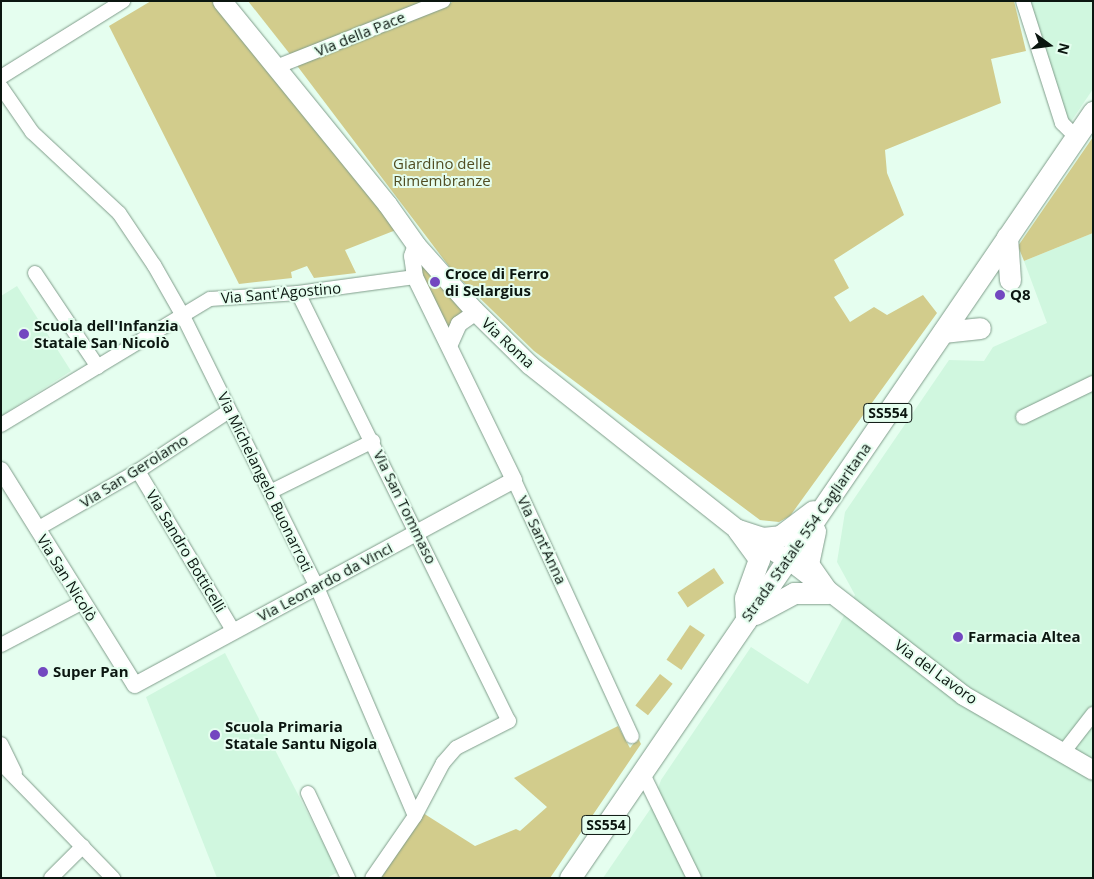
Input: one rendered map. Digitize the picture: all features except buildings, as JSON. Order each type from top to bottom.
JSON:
[{"type":"main road","name":"Via Roma","points":[[222,1],[276,67],[414,250],[476,312],[530,365],[738,530],[789,560]]},
{"type":"main road","name":"Strada Statale 554 Cagliaritana","points":[[570,878],[789,560],[1093,112]]},
{"type":"main road","points":[[1007,237],[1010,280]]},
{"type":"main road","points":[[943,332],[980,328]]},
{"type":"main road","points":[[738,530],[762,538],[780,536],[833,495]]},
{"type":"main road","points":[[828,593],[808,564],[811,539],[833,495]]},
{"type":"main road","points":[[738,530],[759,559],[745,598],[746,620],[794,593],[828,593]]},
{"type":"main road","name":"Via del Lavoro","points":[[789,560],[828,593],[963,695],[1062,754],[1093,770]]},
{"type":"street","points":[[1,76],[122,1]]},
{"type":"street","name":"Via della Pace","points":[[276,67],[443,1]]},
{"type":"street","points":[[1023,1],[1062,123],[1076,137]]},
{"type":"street","name":"Via Michelangelo Buonarroti","points":[[1,87],[32,132],[119,213],[183,316],[316,585],[415,816]]},
{"type":"street","name":"Via Sant'Anna","points":[[414,250],[415,277],[450,344],[632,736]]},
{"type":"street","points":[[35,273],[98,367]]},
{"type":"street","name":"Via Sant'Agostino","points":[[1,425],[210,300],[298,293],[415,277]]},
{"type":"street","name":"Via San Tommaso","points":[[298,293],[418,532],[509,721],[456,748],[443,764],[415,816]]},
{"type":"street","points":[[450,344],[459,324],[476,312]]},
{"type":"street","points":[[1023,417],[1093,383]]},
{"type":"street","name":"Via San Gerolamo","points":[[37,529],[138,471],[229,411]]},
{"type":"street","points":[[270,492],[372,441]]},
{"type":"street","name":"Via Sandro Botticelli","points":[[138,471],[234,632]]},
{"type":"street","name":"Via San Nicolò","points":[[2,473],[135,684]]},
{"type":"street","name":"Via Leonardo da Vinci","points":[[135,684],[514,480]]},
{"type":"street","points":[[1,644],[83,602]]},
{"type":"street","points":[[1062,754],[1093,714]]},
{"type":"street","points":[[1,744],[17,778]]},
{"type":"street","points":[[1,763],[113,878]]},
{"type":"street","points":[[642,772],[694,878]]},
{"type":"street","points":[[308,793],[348,878]]},
{"type":"street","points":[[372,878],[415,816]]},
{"type":"street","points":[[51,878],[83,846]]},
{"type":"shaded area","points":[[1024,1],[1093,1],[1093,89],[1066,129]]},
{"type":"shaded area","points":[[1093,233],[1093,878],[603,878],[651,808],[661,780],[751,647],[808,684],[855,595],[837,562],[845,512],[949,360],[984,361],[993,347],[1047,323],[1024,261]]},
{"type":"shaded area","name":"Scuola dell'Infanzia Statale San Nicolò","points":[[17,286],[71,371],[1,416],[1,296]]},
{"type":"shaded area","name":"Scuola Primaria Statale Santu Nigola","points":[[225,653],[338,872],[327,878],[217,878],[146,697]]},
{"type":"green space","points":[[151,1],[213,1],[396,230],[345,250],[356,273],[314,278],[307,266],[291,272],[292,278],[239,284],[109,26]]},
{"type":"green space","points":[[248,1],[432,1],[293,58]]},
{"type":"green space","name":"Giardino delle Rimembranze","points":[[455,1],[1014,1],[1026,51],[991,59],[1001,103],[885,150],[887,173],[904,215],[834,260],[849,288],[834,297],[850,322],[874,307],[887,315],[923,295],[937,313],[790,516],[779,522],[760,520],[534,351],[454,273],[295,63]]},
{"type":"green space","points":[[1093,137],[1093,233],[1024,261],[1018,246]]},
{"type":"green space","points":[[420,257],[470,314],[445,331],[415,264]]},
{"type":"green space","points":[[714,568],[724,583],[688,608],[678,593]]},
{"type":"green space","points":[[690,625],[705,635],[681,670],[667,660]]},
{"type":"green space","points":[[660,674],[673,684],[648,715],[635,706]]},
{"type":"green space","points":[[618,726],[630,748],[638,738],[641,744],[550,878],[381,878],[423,813],[475,846],[516,829],[520,831],[547,807],[514,778]]},
{"type":"place","name":"Croce di Ferro di Selargius","points":[[435,282]]},
{"type":"place","name":"Q8","points":[[1000,295]]},
{"type":"place","name":"Scuola dell'Infanzia Statale San Nicolò","points":[[24,334]]},
{"type":"place","name":"Farmacia Altea","points":[[958,637]]},
{"type":"place","name":"Super Pan","points":[[43,672]]},
{"type":"place","name":"Scuola Primaria Statale Santu Nigola","points":[[215,735]]}]
